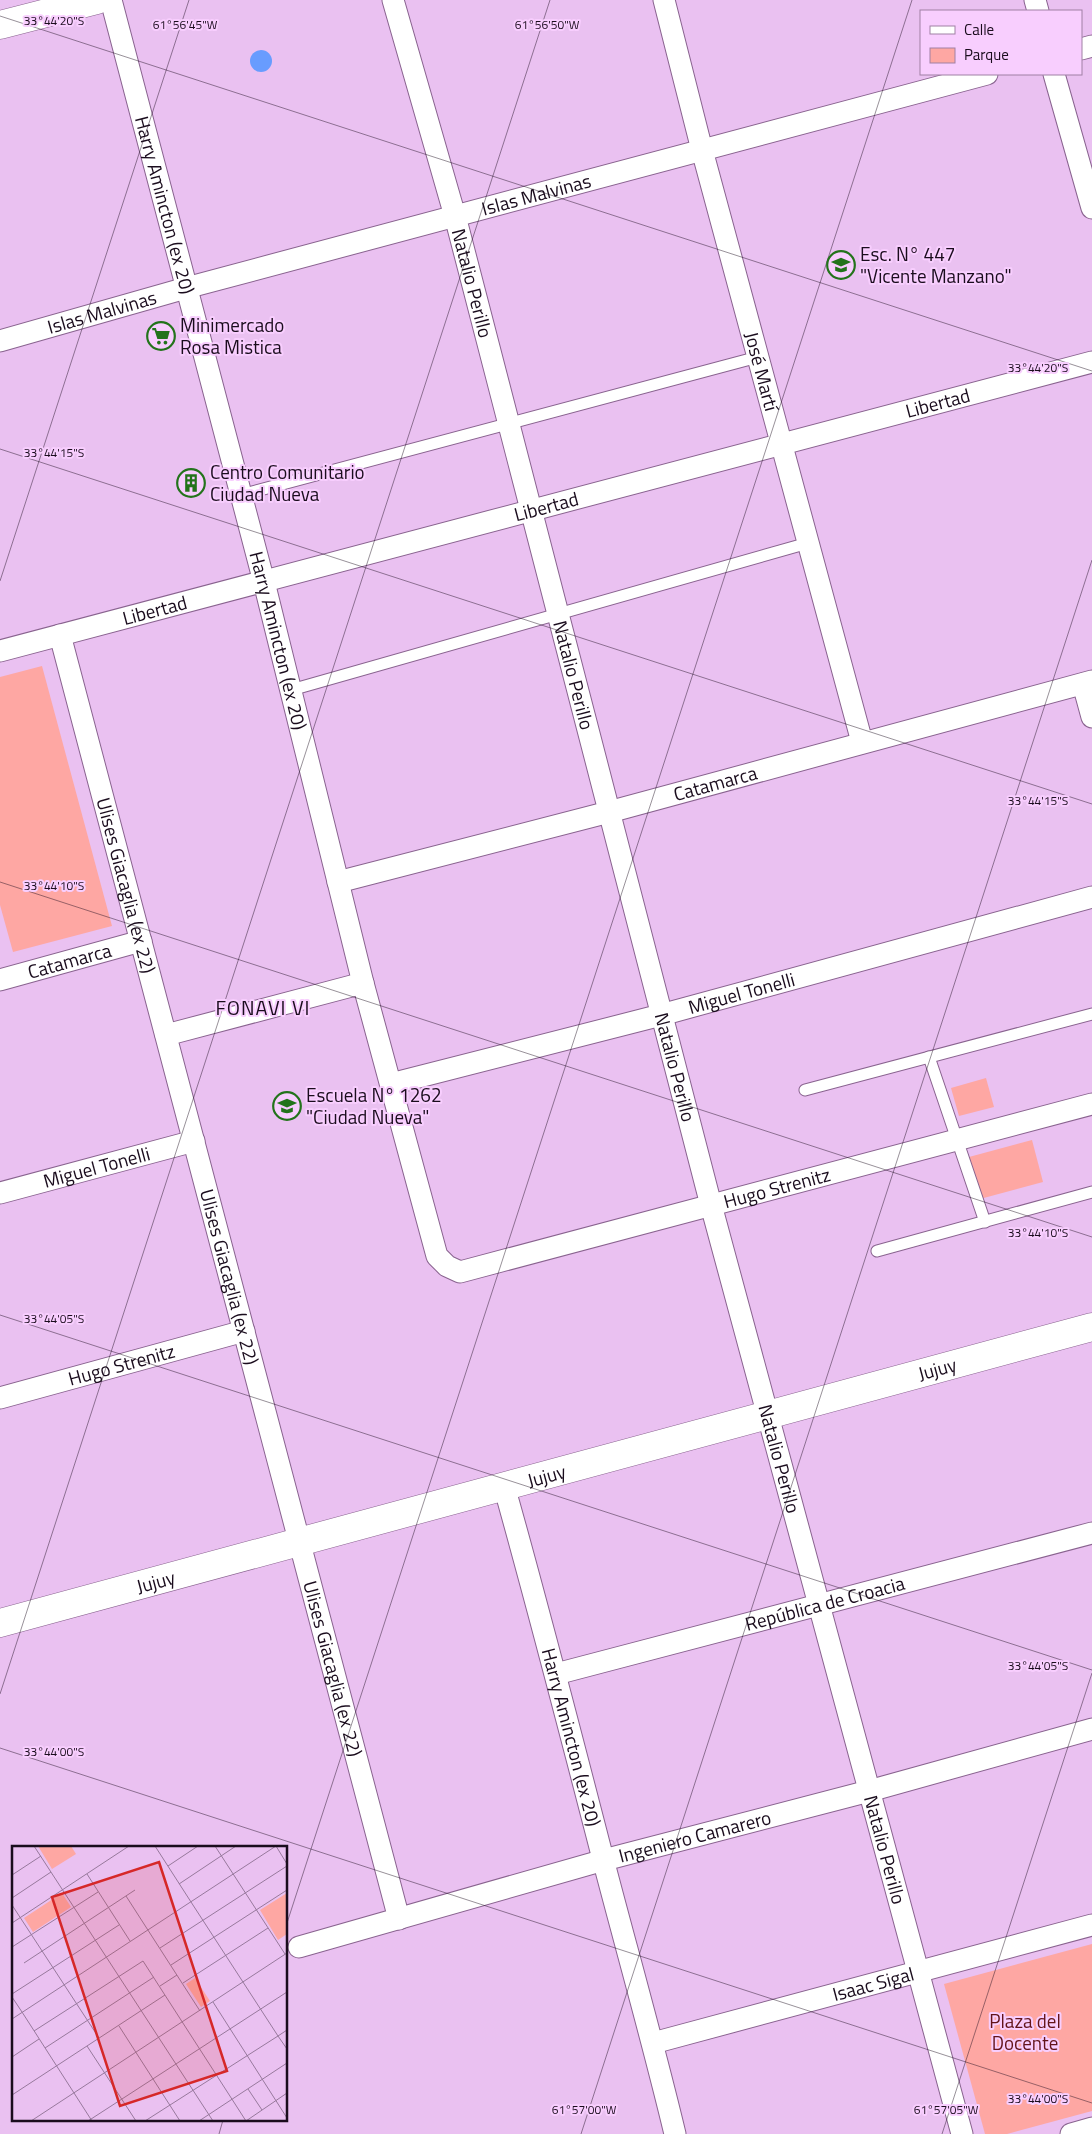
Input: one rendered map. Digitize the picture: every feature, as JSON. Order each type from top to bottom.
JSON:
[{"type":"main road","points":[[0,6],[21,0]]},
{"type":"main road","points":[[0,25],[97,0]]},
{"type":"main road","name":"Jujuy","points":[[0,1623],[300,1544],[504,1486],[1092,1327]]},
{"type":"street","name":"Harry Amincton (ex 20)","points":[[111,0],[264,582],[363,982],[437,1256],[447,1266],[460,1272]]},
{"type":"street","name":"Natalio Perillo","points":[[393,0],[455,216],[711,1205],[916,1971],[962,2134]]},
{"type":"street","name":"José Martí","points":[[664,0],[702,150],[862,742]]},
{"type":"street","name":"Islas Malvinas","points":[[0,341],[186,288],[983,75]]},
{"type":"street","points":[[1054,75],[1092,208]]},
{"type":"street","name":"Libertad","points":[[0,651],[1092,362]]},
{"type":"street","name":"Ulises Giacaglia (ex 22)","points":[[60,636],[399,1919]]},
{"type":"street","points":[[1087,683],[1092,717]]},
{"type":"street","name":"Catamarca","points":[[338,882],[608,812],[862,742],[1087,683]]},
{"type":"street","name":"Miguel Tonelli","points":[[391,1084],[661,1015],[1092,897]]},
{"type":"street","name":"Catamarca","points":[[1,975],[141,941]]},
{"type":"street","points":[[166,1035],[363,982]]},
{"type":"street","name":"Hugo Strenitz","points":[[460,1272],[1092,1104]]},
{"type":"street","name":"Miguel Tonelli","points":[[0,1193],[194,1141]]},
{"type":"street","name":"Hugo Strenitz","points":[[0,1398],[244,1331]]},
{"type":"street","name":"Harry Amincton (ex 20)","points":[[504,1486],[556,1674],[675,2134]]},
{"type":"street","name":"República de Croacia","points":[[556,1674],[1092,1533]]},
{"type":"street","name":"Ingeniero Camarero","points":[[299,1947],[604,1860],[869,1791],[1092,1729]]},
{"type":"street","name":"Isaac Sigal","points":[[653,2043],[1092,1925]]},
{"type":"street","points":[[1071,2134],[1092,2128]]},
{"type":"lane","points":[[241,495],[758,357]]},
{"type":"lane","points":[[291,690],[808,543]]},
{"type":"lane","points":[[805,1090],[1092,1014]]},
{"type":"lane","points":[[928,1057],[985,1222]]},
{"type":"lane","points":[[878,1251],[1092,1192]]},
{"type":"green space","points":[[42,666],[112,926],[13,952],[0,905],[0,677]]},
{"type":"green space","points":[[986,1078],[994,1107],[959,1116],[951,1088]]},
{"type":"green space","points":[[1032,1140],[1043,1182],[980,1199],[969,1157]]},
{"type":"green space","name":"Plaza del Docente","points":[[1092,1944],[1092,2111],[1007,2134],[985,2134],[944,1984]]},
{"type":"water","points":[[261,50],[269,53],[272,61],[269,69],[261,72],[253,69],[250,61],[253,53]]},
{"type":"place","name":"Esc. N° 447 \"Vicente Manzano\"","points":[[841,265]]},
{"type":"place","name":"Minimercado Rosa Mistica","points":[[161,336]]},
{"type":"place","name":"Centro Comunitario Ciudad Nueva","points":[[191,483]]},
{"type":"place","name":"Escuela N° 1262 \"Ciudad Nueva\"","points":[[287,1106]]},
{"type":"district","name":"FONAVI VI","points":[[263,1008]]}]
